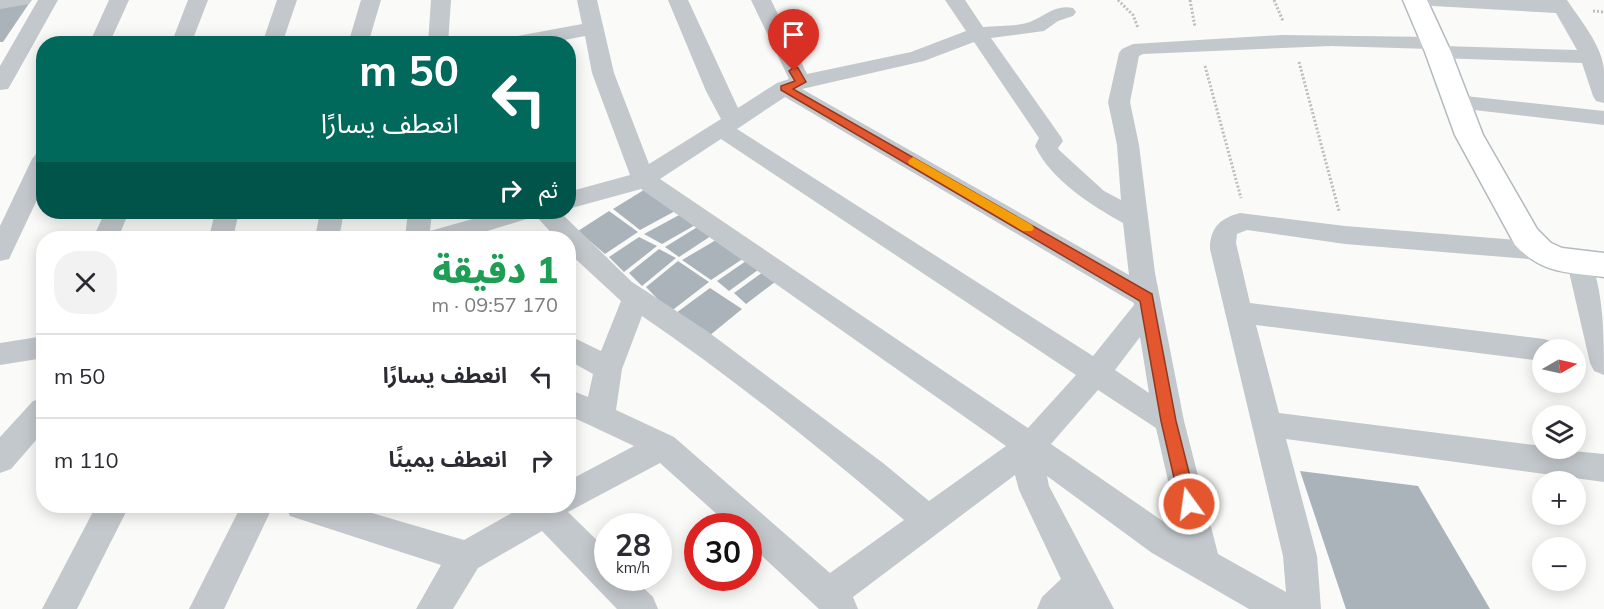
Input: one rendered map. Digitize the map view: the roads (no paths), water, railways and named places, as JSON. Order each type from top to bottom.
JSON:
[{"type":"street","points":[[0,3],[22,0]]},
{"type":"street","points":[[0,84],[48,0]]},
{"type":"street","points":[[103,36],[120,0]]},
{"type":"street","points":[[184,36],[198,0]]},
{"type":"street","points":[[275,36],[287,0]]},
{"type":"street","points":[[360,36],[371,0]]},
{"type":"street","points":[[439,36],[441,0]]},
{"type":"street","points":[[587,0],[603,73],[643,179],[1030,446],[1164,542],[1282,609]]},
{"type":"street","points":[[678,0],[717,91],[727,125],[1168,421]]},
{"type":"street","points":[[761,0],[788,59],[793,85],[1147,302]]},
{"type":"street","points":[[955,0],[1050,137],[1052,141],[1046,146],[1050,154],[1095,197],[1136,219]]},
{"type":"street","points":[[1415,0],[1469,135],[1526,237],[1540,251],[1556,259],[1592,264],[1596,357]]},
{"type":"street","points":[[1433,0],[1559,4],[1585,44],[1604,96]]},
{"type":"street","points":[[576,199],[643,179],[793,85],[917,57],[979,33],[1037,27],[1049,18],[1066,12]]},
{"type":"street","points":[[550,36],[594,28]]},
{"type":"street","points":[[1204,566],[1168,421],[1147,302],[1129,170],[1128,145],[1119,102],[1129,53],[1140,48],[1291,41],[1590,57]]},
{"type":"street","points":[[1456,102],[1604,118]]},
{"type":"street","points":[[0,252],[36,176]]},
{"type":"street","points":[[460,231],[502,219]]},
{"type":"street","points":[[553,219],[564,231]]},
{"type":"street","points":[[1304,609],[1300,556],[1238,312],[1222,237],[1230,225],[1247,221],[1345,235],[1540,251]]},
{"type":"street","points":[[576,244],[635,298],[697,339],[872,473],[928,520]]},
{"type":"street","points":[[600,415],[608,369],[635,298]]},
{"type":"street","points":[[576,404],[663,446],[835,602],[928,520],[1030,446],[1096,373],[1147,302]]},
{"type":"street","points":[[1238,312],[1532,349]]},
{"type":"street","points":[[0,354],[36,348]]},
{"type":"street","points":[[576,351],[608,369]]},
{"type":"street","points":[[0,459],[36,419]]},
{"type":"street","points":[[1268,424],[1604,468]]},
{"type":"street","points":[[576,492],[663,446]]},
{"type":"street","points":[[1030,446],[1031,479],[1035,490],[1089,596],[1054,609]]},
{"type":"street","points":[[59,609],[109,513]]},
{"type":"street","points":[[206,609],[254,513]]},
{"type":"street","points":[[324,513],[466,557]]},
{"type":"street","points":[[446,602],[466,557],[539,513]]},
{"type":"street","points":[[558,513],[594,557]]},
{"type":"street","points":[[624,591],[641,609]]}]
